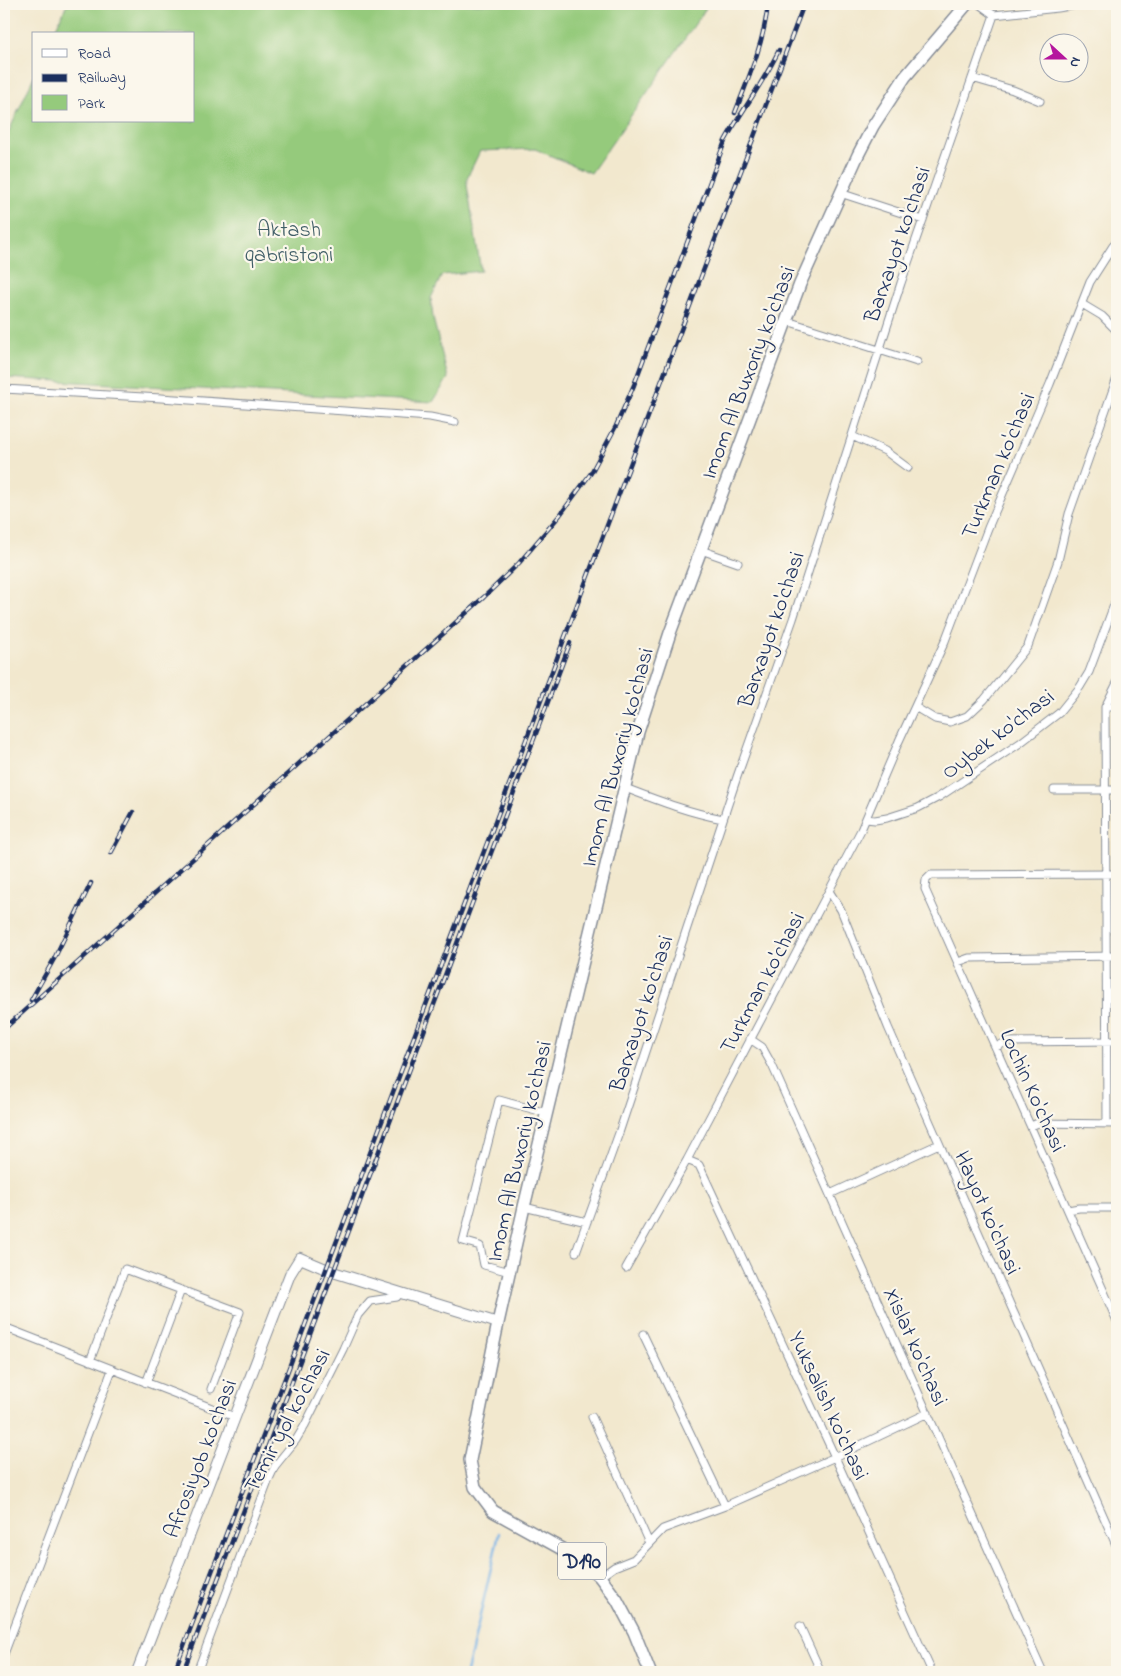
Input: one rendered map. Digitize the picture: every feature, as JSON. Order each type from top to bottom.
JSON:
[{"type":"main road","name":"Imom Al Buxoriy ko'chasi","points":[[600,1576],[580,1559],[493,1510],[475,1487],[470,1460],[524,1207],[641,723],[670,633],[800,284],[840,194],[873,126],[900,86],[967,4]]},
{"type":"main road","name":"D190","points":[[600,1576],[617,1600],[634,1632],[650,1672]]},
{"type":"street","points":[[980,4],[994,15],[1083,4]]},
{"type":"street","name":"Barxayot ko'chasi","points":[[576,1252],[619,1134],[723,819],[792,622],[879,350],[994,15]]},
{"type":"street","points":[[972,78],[1013,90],[1040,101]]},
{"type":"street","points":[[840,194],[923,220]]},
{"type":"street","name":"Turkman ko'chasi","points":[[626,1268],[687,1160],[866,819],[945,641],[988,528],[1050,384],[1090,282],[1117,242]]},
{"type":"street","points":[[1082,304],[1102,316],[1117,331]]},
{"type":"street","points":[[787,321],[916,362]]},
{"type":"street","points":[[915,707],[935,719],[950,722],[967,716],[984,700],[1028,646],[1058,561],[1069,514],[1117,378]]},
{"type":"street","points":[[4,390],[160,398],[410,415],[455,422]]},
{"type":"street","points":[[852,436],[884,451],[908,468]]},
{"type":"street","points":[[701,550],[738,563]]},
{"type":"street","name":"Oybek ko'chasi","points":[[866,819],[887,818],[918,808],[939,797],[1020,743],[1060,713],[1089,672],[1117,597]]},
{"type":"street","points":[[1107,1124],[1104,707],[1117,683]]},
{"type":"street","points":[[1104,707],[1117,707]]},
{"type":"street","points":[[625,788],[656,801],[723,819]]},
{"type":"street","points":[[1054,790],[1117,790]]},
{"type":"street","points":[[1106,874],[1117,874]]},
{"type":"street","name":"Lochin Ko'chasi","points":[[1106,874],[931,875],[926,880],[924,889],[1117,1321]]},
{"type":"street","name":"Hayot ko'chasi","points":[[829,891],[841,910],[888,1027],[1117,1547]]},
{"type":"street","points":[[958,962],[969,958],[1117,956]]},
{"type":"street","name":"Xislat ko'chasi","points":[[750,1039],[762,1047],[772,1064],[1043,1672]]},
{"type":"street","points":[[996,1047],[1006,1042],[1117,1041]]},
{"type":"street","points":[[510,1272],[484,1265],[480,1246],[463,1241],[499,1100],[547,1113]]},
{"type":"street","points":[[1031,1126],[1038,1123],[1117,1124]]},
{"type":"street","points":[[830,1194],[939,1144]]},
{"type":"street","name":"Yuksalish ko'chasi","points":[[687,1160],[699,1165],[835,1457],[932,1672]]},
{"type":"street","points":[[524,1207],[587,1222]]},
{"type":"street","points":[[1068,1210],[1079,1208],[1117,1208]]},
{"type":"street","name":"Afrosiyob ko'chasi","points":[[137,1672],[290,1274],[300,1258],[333,1272],[398,1293]]},
{"type":"street","points":[[90,1361],[125,1269],[240,1312],[211,1389]]},
{"type":"street","points":[[146,1383],[181,1290]]},
{"type":"street","points":[[398,1293],[498,1323]]},
{"type":"street","name":"Temir yol ko'chasi","points":[[197,1672],[268,1479],[275,1466],[296,1440],[308,1419],[358,1315],[370,1301],[397,1297],[398,1293]]},
{"type":"street","points":[[4,1327],[235,1417]]},
{"type":"street","points":[[643,1334],[725,1506]]},
{"type":"street","points":[[4,1654],[112,1370]]},
{"type":"street","points":[[600,1576],[614,1567],[634,1559],[663,1529],[725,1506],[928,1413]]},
{"type":"street","points":[[592,1417],[649,1542]]},
{"type":"street","points":[[800,1626],[821,1672]]},
{"type":"green space","name":"Aktash qabristoni","points":[[67,4],[700,4],[707,7],[591,173],[535,149],[480,151],[467,178],[467,185],[481,271],[442,275],[431,298],[433,318],[448,378],[433,402],[4,378],[4,142],[32,80],[32,122],[195,122],[195,32],[54,32]]},
{"type":"waterway","points":[[467,1672],[499,1533]]},
{"type":"railway","points":[[735,113],[751,73],[763,32],[768,4]]},
{"type":"railway","points":[[174,1672],[804,4]]},
{"type":"railway","points":[[4,1029],[484,597],[519,563],[560,515],[591,473],[616,426],[634,385],[725,141],[779,50]]},
{"type":"railway","points":[[183,1672],[570,643]]},
{"type":"railway","points":[[111,853],[133,812]]},
{"type":"railway","points":[[31,1000],[54,959],[91,883]]}]
